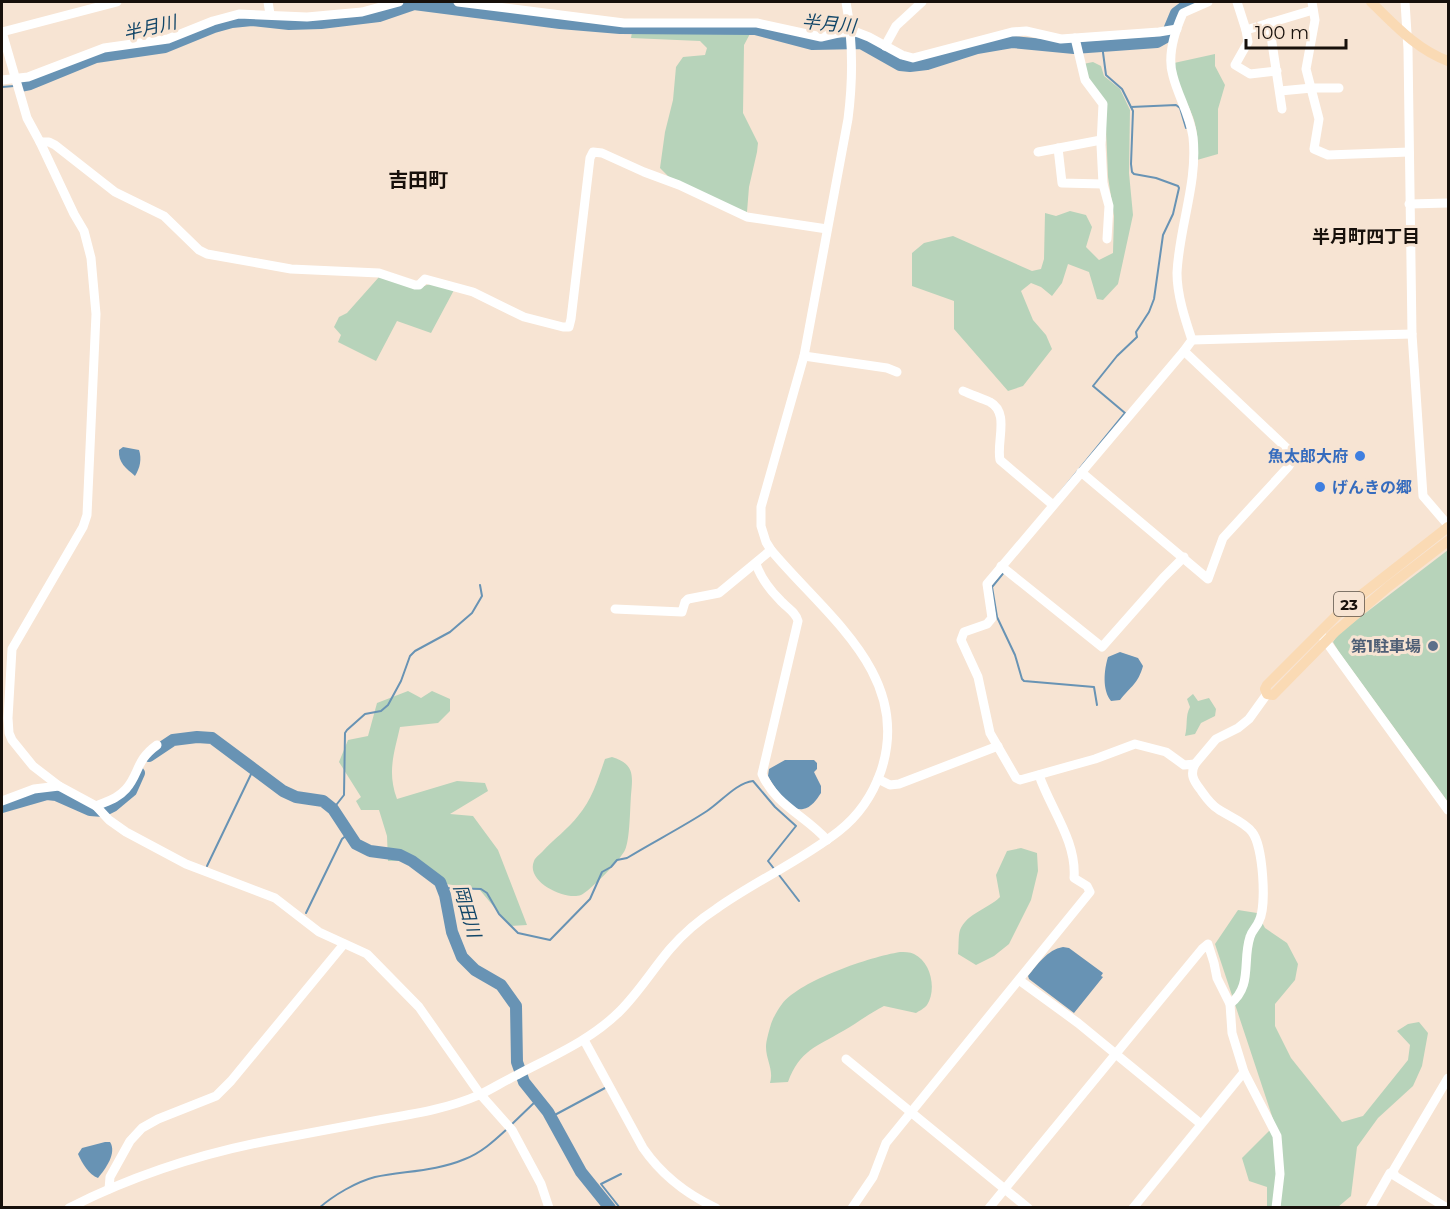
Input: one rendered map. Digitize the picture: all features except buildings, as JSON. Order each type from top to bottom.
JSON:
[{"type":"main road","points":[[1371,2],[1421,48],[1449,61]]},
{"type":"main road","name":"23","points":[[1449,526],[1365,591],[1318,632],[1267,685],[1266,694],[1273,695],[1325,641],[1388,587],[1449,541]]},
{"type":"street","points":[[117,2],[2,32],[27,118],[84,231],[92,258],[96,314],[86,521],[12,649],[5,734],[25,758],[59,786],[99,809],[126,832],[168,855],[276,898],[319,932],[368,954],[419,1007],[480,1094],[512,1130],[541,1184],[549,1208]]},
{"type":"street","points":[[268,2],[270,14]]},
{"type":"street","points":[[2,80],[16,84],[104,48],[168,39],[230,15],[270,14],[308,17],[362,12],[399,2]]},
{"type":"street","points":[[458,2],[624,23],[757,23],[821,37],[851,33],[914,58],[1012,32],[1026,31],[1076,41],[1172,30]]},
{"type":"street","points":[[69,1208],[109,1189],[204,1156],[283,1138],[438,1109],[480,1094],[584,1040],[621,1010],[672,947],[705,916],[827,840],[855,816],[867,800],[878,779],[887,740],[886,712],[876,678],[855,644],[771,550],[761,526],[761,507],[804,356],[850,102],[851,33],[846,2]]},
{"type":"street","points":[[885,46],[896,26],[922,2]]},
{"type":"street","points":[[1192,340],[1182,306],[1178,279],[1191,187],[1193,138],[1171,66],[1172,30],[1183,13],[1208,2]]},
{"type":"street","points":[[1237,2],[1248,42],[1235,65],[1250,74],[1277,71]]},
{"type":"street","points":[[1404,2],[1407,37],[1412,334],[1423,496],[1449,526]]},
{"type":"street","points":[[1246,30],[1313,6],[1315,20],[1306,69],[1319,124],[1314,150],[1328,155],[1408,152]]},
{"type":"street","points":[[1269,23],[1282,109]]},
{"type":"street","points":[[1076,41],[1085,80],[1103,104],[1101,140],[1103,183],[1109,206],[1107,239]]},
{"type":"street","points":[[1280,91],[1339,88]]},
{"type":"street","points":[[1038,152],[1101,140]]},
{"type":"street","points":[[40,142],[55,145],[115,192],[164,216],[199,250],[207,254],[291,269],[379,273],[415,285],[419,285],[425,279],[473,292],[524,317],[563,327],[569,327],[571,319],[583,208],[593,152],[602,153],[678,185],[747,218],[827,229]]},
{"type":"street","points":[[1058,148],[1062,183],[1103,183]]},
{"type":"street","points":[[1410,204],[1449,203]]},
{"type":"street","points":[[1192,340],[1412,334]]},
{"type":"street","points":[[1192,340],[987,584],[992,618],[964,632],[961,640],[978,676],[990,733],[1016,778],[1020,780],[1039,775],[1095,759],[1135,744],[1166,752],[1184,765],[1195,764]]},
{"type":"street","points":[[1081,472],[1208,579],[1223,538],[1289,466],[1294,455],[1184,351]]},
{"type":"street","points":[[804,356],[887,368],[897,372]]},
{"type":"street","points":[[963,391],[995,405],[1001,417],[998,449],[1000,460],[1053,505]]},
{"type":"street","points":[[615,609],[682,612],[688,599],[719,593],[771,550]]},
{"type":"street","points":[[1001,566],[1102,647],[1162,578],[1184,557]]},
{"type":"street","points":[[756,564],[761,578],[795,614],[798,621],[762,774],[785,806],[815,827],[827,840]]},
{"type":"street","points":[[1318,632],[1449,810]]},
{"type":"street","points":[[1230,1004],[1241,995],[1250,937],[1262,912],[1263,868],[1256,838],[1252,831],[1215,807],[1194,780],[1192,772],[1195,764],[1216,739],[1238,728],[1249,719],[1266,694]]},
{"type":"street","points":[[99,809],[127,789],[140,761],[156,745]]},
{"type":"street","points":[[878,779],[890,784],[899,784],[998,746]]},
{"type":"street","points":[[852,1208],[873,1177],[886,1143],[1090,891],[1087,886],[1074,878],[1073,857],[1068,842],[1046,796],[1039,775]]},
{"type":"street","points":[[2,801],[34,789],[59,786]]},
{"type":"street","points":[[109,1189],[110,1178],[130,1141],[142,1128],[158,1119],[216,1096],[231,1081],[344,944]]},
{"type":"street","points":[[990,1208],[1208,944],[1217,978],[1230,1004],[1232,1033],[1244,1071],[1277,1136],[1280,1174],[1276,1208]]},
{"type":"street","points":[[1019,980],[1078,1023],[1200,1124]]},
{"type":"street","points":[[584,1040],[652,1161],[681,1187],[699,1200],[716,1208]]},
{"type":"street","points":[[846,1059],[1028,1208]]},
{"type":"street","points":[[1133,1208],[1244,1071]]},
{"type":"street","points":[[1370,1208],[1449,1078]]},
{"type":"street","points":[[1393,1172],[1395,1176],[1447,1208]]},
{"type":"green space","points":[[752,30],[744,45],[743,113],[758,143],[749,187],[747,212],[737,211],[670,178],[660,168],[665,132],[673,100],[676,67],[683,57],[705,55],[707,48],[700,41],[631,38],[632,32]]},
{"type":"green space","points":[[1215,54],[1215,66],[1225,85],[1218,109],[1218,154],[1197,160],[1195,122],[1179,84],[1174,63]]},
{"type":"green space","points":[[1093,62],[1101,66],[1104,76],[1120,89],[1130,110],[1129,173],[1133,215],[1118,284],[1103,300],[1097,299],[1089,272],[1068,264],[1062,283],[1052,296],[1041,287],[1031,283],[1021,291],[1033,320],[1046,335],[1052,349],[1023,386],[1008,391],[954,329],[954,301],[912,286],[912,253],[924,243],[953,236],[1032,271],[1041,269],[1044,259],[1045,213],[1056,216],[1070,211],[1086,215],[1092,227],[1086,247],[1099,260],[1113,253],[1114,216],[1108,177],[1105,104],[1089,79],[1083,64]]},
{"type":"green space","points":[[379,277],[415,289],[433,283],[454,290],[431,333],[397,321],[376,361],[338,342],[341,335],[334,327],[339,317],[347,313]]},
{"type":"green space","points":[[1448,550],[1448,802],[1333,642],[1338,634]]},
{"type":"green space","points":[[408,691],[421,698],[432,691],[450,699],[450,711],[438,723],[400,727],[392,771],[397,799],[457,781],[485,783],[488,791],[450,814],[473,816],[498,850],[527,925],[510,926],[479,889],[446,884],[420,861],[388,861],[387,836],[379,810],[361,810],[356,801],[361,797],[339,762],[348,740],[368,736],[377,703]]},
{"type":"green space","points":[[1193,694],[1198,701],[1209,698],[1216,709],[1215,716],[1201,723],[1195,734],[1185,736],[1190,707],[1187,699]]},
{"type":"green space","points":[[612,757],[625,763],[632,776],[629,832],[625,850],[605,874],[581,895],[566,895],[548,888],[535,876],[534,861],[583,810],[605,759]]},
{"type":"green space","points":[[1021,848],[1037,853],[1038,871],[1031,900],[1009,944],[994,956],[976,965],[958,954],[960,930],[968,919],[1000,897],[996,875],[1007,851]]},
{"type":"green space","points":[[1238,910],[1257,913],[1265,928],[1287,943],[1298,964],[1295,980],[1275,1004],[1275,1026],[1291,1058],[1342,1122],[1363,1116],[1408,1060],[1410,1045],[1397,1031],[1408,1024],[1419,1022],[1428,1033],[1422,1066],[1413,1086],[1378,1118],[1357,1147],[1351,1196],[1338,1207],[1267,1207],[1267,1187],[1249,1181],[1242,1158],[1275,1125],[1215,944]]},
{"type":"green space","points":[[900,952],[914,954],[925,963],[928,969],[932,991],[926,1006],[916,1013],[884,1006],[810,1050],[798,1063],[788,1082],[770,1083],[771,1074],[766,1042],[772,1022],[782,1004],[804,986],[820,978],[854,964]]},
{"type":"water","points":[[123,447],[139,450],[140,463],[135,476],[123,465],[120,458],[119,450]]},
{"type":"water","points":[[1120,652],[1138,658],[1143,666],[1136,681],[1120,700],[1111,701],[1105,686],[1108,657]]},
{"type":"water","points":[[785,760],[814,760],[817,763],[817,769],[814,772],[821,786],[821,793],[809,807],[798,809],[793,806],[778,791],[768,776],[769,769]]},
{"type":"water","points":[[1063,947],[1069,948],[1103,973],[1101,976],[1103,977],[1074,1013],[1028,976],[1048,954]]},
{"type":"water","points":[[110,1142],[112,1151],[107,1165],[98,1178],[84,1165],[78,1154],[82,1148]]},
{"type":"waterway","name":"半月川","points":[[20,86],[96,57],[165,47],[232,22],[252,20],[289,24],[321,23],[379,16],[414,4],[560,23],[620,28],[755,29],[812,44],[861,43],[900,65],[910,66],[927,64],[977,48],[1012,42],[1074,48],[1157,42],[1166,37],[1176,13],[1191,2]]},
{"type":"waterway","points":[[1059,494],[1125,413],[1093,386],[1117,356],[1137,337],[1136,332],[1149,312],[1154,299],[1163,235],[1173,214],[1179,188],[1156,178],[1132,172],[1133,111],[1122,89],[1106,75],[1102,45]]},
{"type":"waterway","points":[[2,87],[14,86]]},
{"type":"waterway","points":[[1131,107],[1176,105],[1180,108],[1186,128]]},
{"type":"waterway","points":[[1005,571],[992,587],[997,617],[1015,655],[1022,679],[1094,687],[1097,705]]},
{"type":"waterway","points":[[333,809],[344,795],[345,733],[365,714],[381,711],[388,705],[401,681],[410,656],[415,651],[450,632],[472,613],[482,596],[480,585]]},
{"type":"waterway","name":"岡田川","points":[[149,756],[173,740],[212,738],[283,791],[296,797],[323,801],[333,809],[356,844],[370,851],[400,855],[440,882],[445,895],[452,932],[462,957],[475,970],[501,985],[516,1006],[517,1062],[524,1082],[548,1112],[581,1172],[610,1208]]},
{"type":"waterway","points":[[207,866],[254,768]]},
{"type":"waterway","name":"岡田川","points":[[2,807],[47,794],[56,795],[90,810],[103,811],[131,791],[139,773]]},
{"type":"waterway","points":[[443,888],[481,889],[487,893],[499,914],[518,933],[550,940],[590,899],[602,872],[617,860],[627,858],[677,829],[707,811],[741,785],[753,781],[775,807],[796,826],[768,861],[775,870]]},
{"type":"waterway","points":[[306,913],[342,839],[348,834]]},
{"type":"waterway","points":[[779,875],[799,901]]},
{"type":"waterway","points":[[551,1117],[605,1088]]},
{"type":"waterway","points":[[510,1126],[538,1099]]},
{"type":"waterway","points":[[319,1208],[331,1198],[368,1179],[432,1168],[465,1159],[482,1150],[506,1130]]},
{"type":"waterway","points":[[620,1208],[601,1184],[621,1174]]},
{"type":"place","name":"魚太郎大府","points":[[1360,456]]},
{"type":"place","name":"げんきの郷","points":[[1320,487]]},
{"type":"place","name":"第1駐車場","points":[[1433,646]]},
{"type":"district","name":"吉田町","points":[[418,180]]},
{"type":"district","name":"半月町四丁目","points":[[1366,237]]}]
